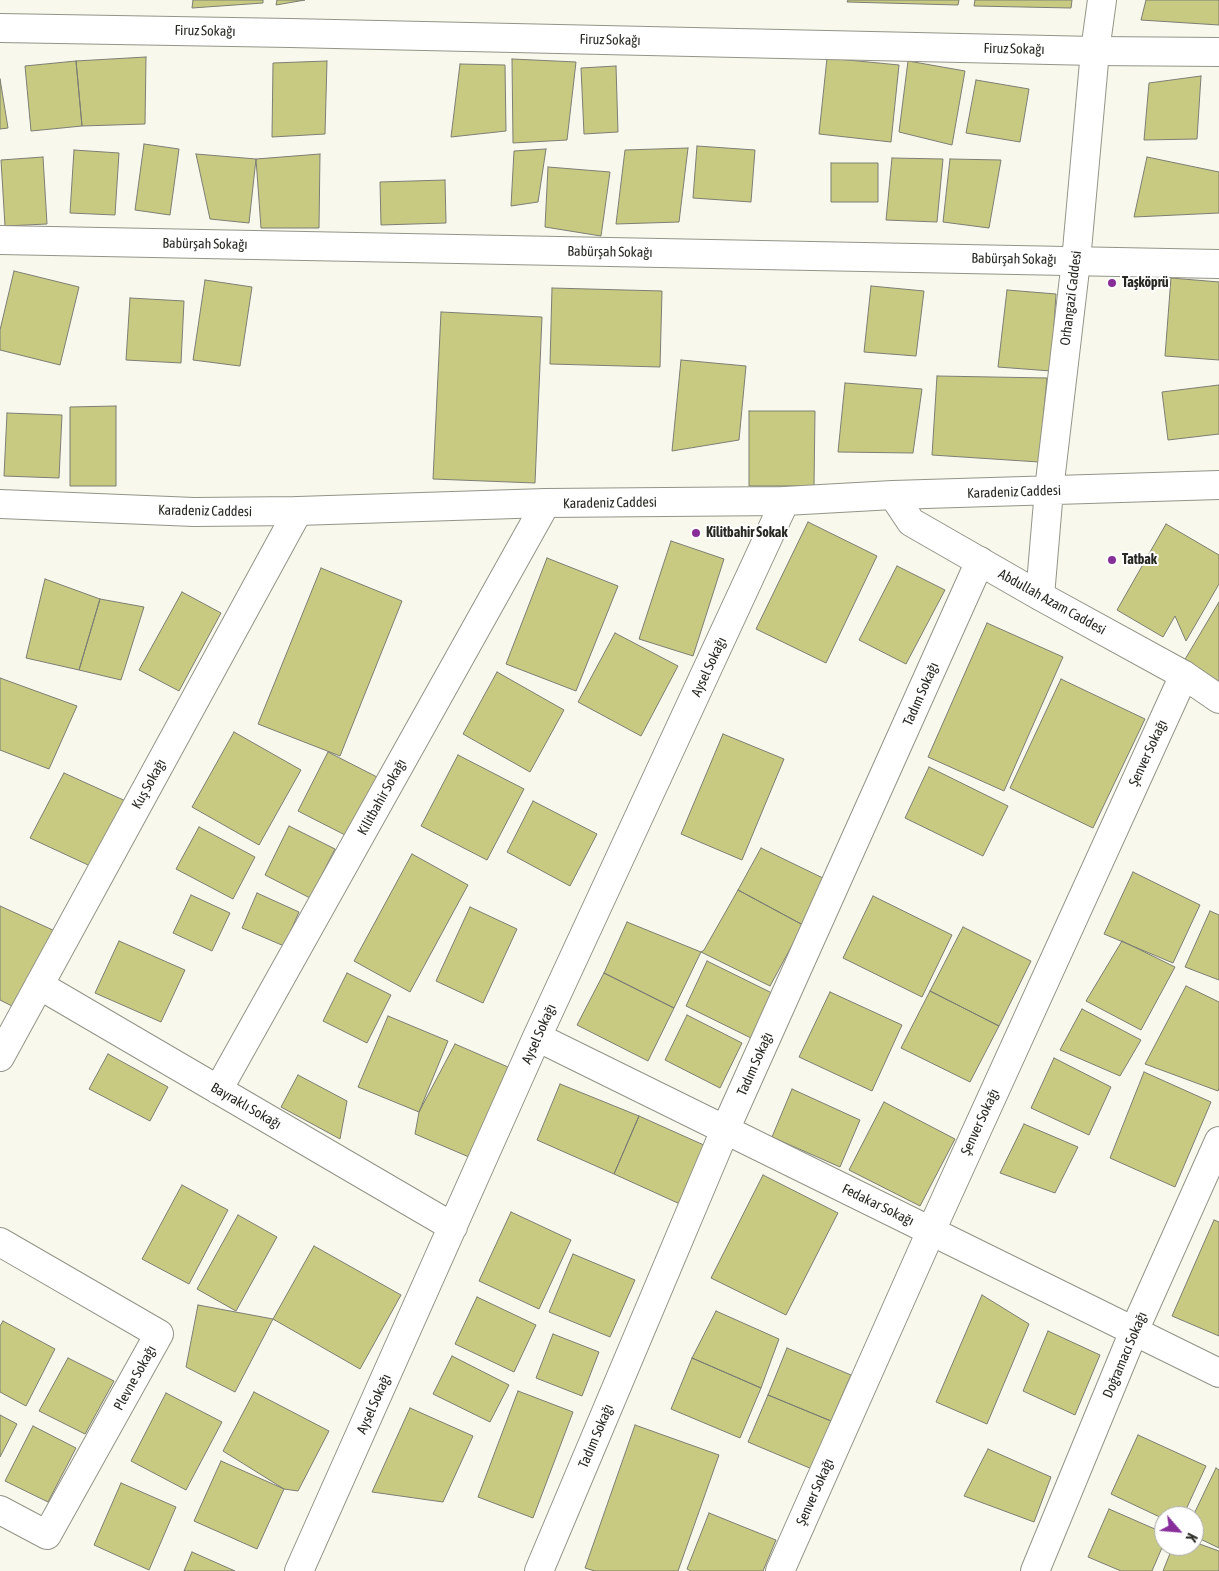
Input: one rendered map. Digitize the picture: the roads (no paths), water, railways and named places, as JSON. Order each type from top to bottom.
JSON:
[{"type":"street","name":"Orhangazi Caddesi","points":[[1040,596],[1049,490],[1076,261],[1095,51],[1102,0]]},
{"type":"street","name":"Firuz Sokağı","points":[[0,28],[1219,52]]},
{"type":"street","name":"Babürşah Sokağı","points":[[0,240],[1219,264]]},
{"type":"street","name":"Karadeniz Caddesi","points":[[0,504],[194,512],[546,503],[785,501],[893,495],[1219,485]]},
{"type":"street","name":"Abdullah Azam Caddesi","points":[[893,495],[911,522],[1040,596],[1184,674],[1219,699]]},
{"type":"street","name":"Aysel Sokağı","points":[[299,1571],[537,1038],[785,501]]},
{"type":"street","name":"Kilitbahir Sokağı","points":[[218,1090],[546,503]]},
{"type":"street","name":"Kuş Sokağı","points":[[0,1057],[298,510]]},
{"type":"street","name":"Tadım Sokağı","points":[[539,1571],[725,1130],[980,561]]},
{"type":"street","name":"Şenver Sokağı","points":[[780,1571],[931,1231],[1184,674]]},
{"type":"street","name":"Bayraklı Sokağı","points":[[39,985],[453,1226]]},
{"type":"street","name":"Fedakar Sokağı","points":[[537,1038],[1219,1372]]},
{"type":"street","name":"Doğramacı Sokağı","points":[[1034,1571],[1134,1331],[1219,1141]]},
{"type":"street","name":"Plevne Sokağı","points":[[0,1242],[159,1334],[47,1535],[0,1510]]},
{"type":"place","name":"Taşköprü","points":[[1112,283]]},
{"type":"place","name":"Kilitbahir Sokak","points":[[696,533]]},
{"type":"place","name":"Tatbak","points":[[1112,560]]}]
